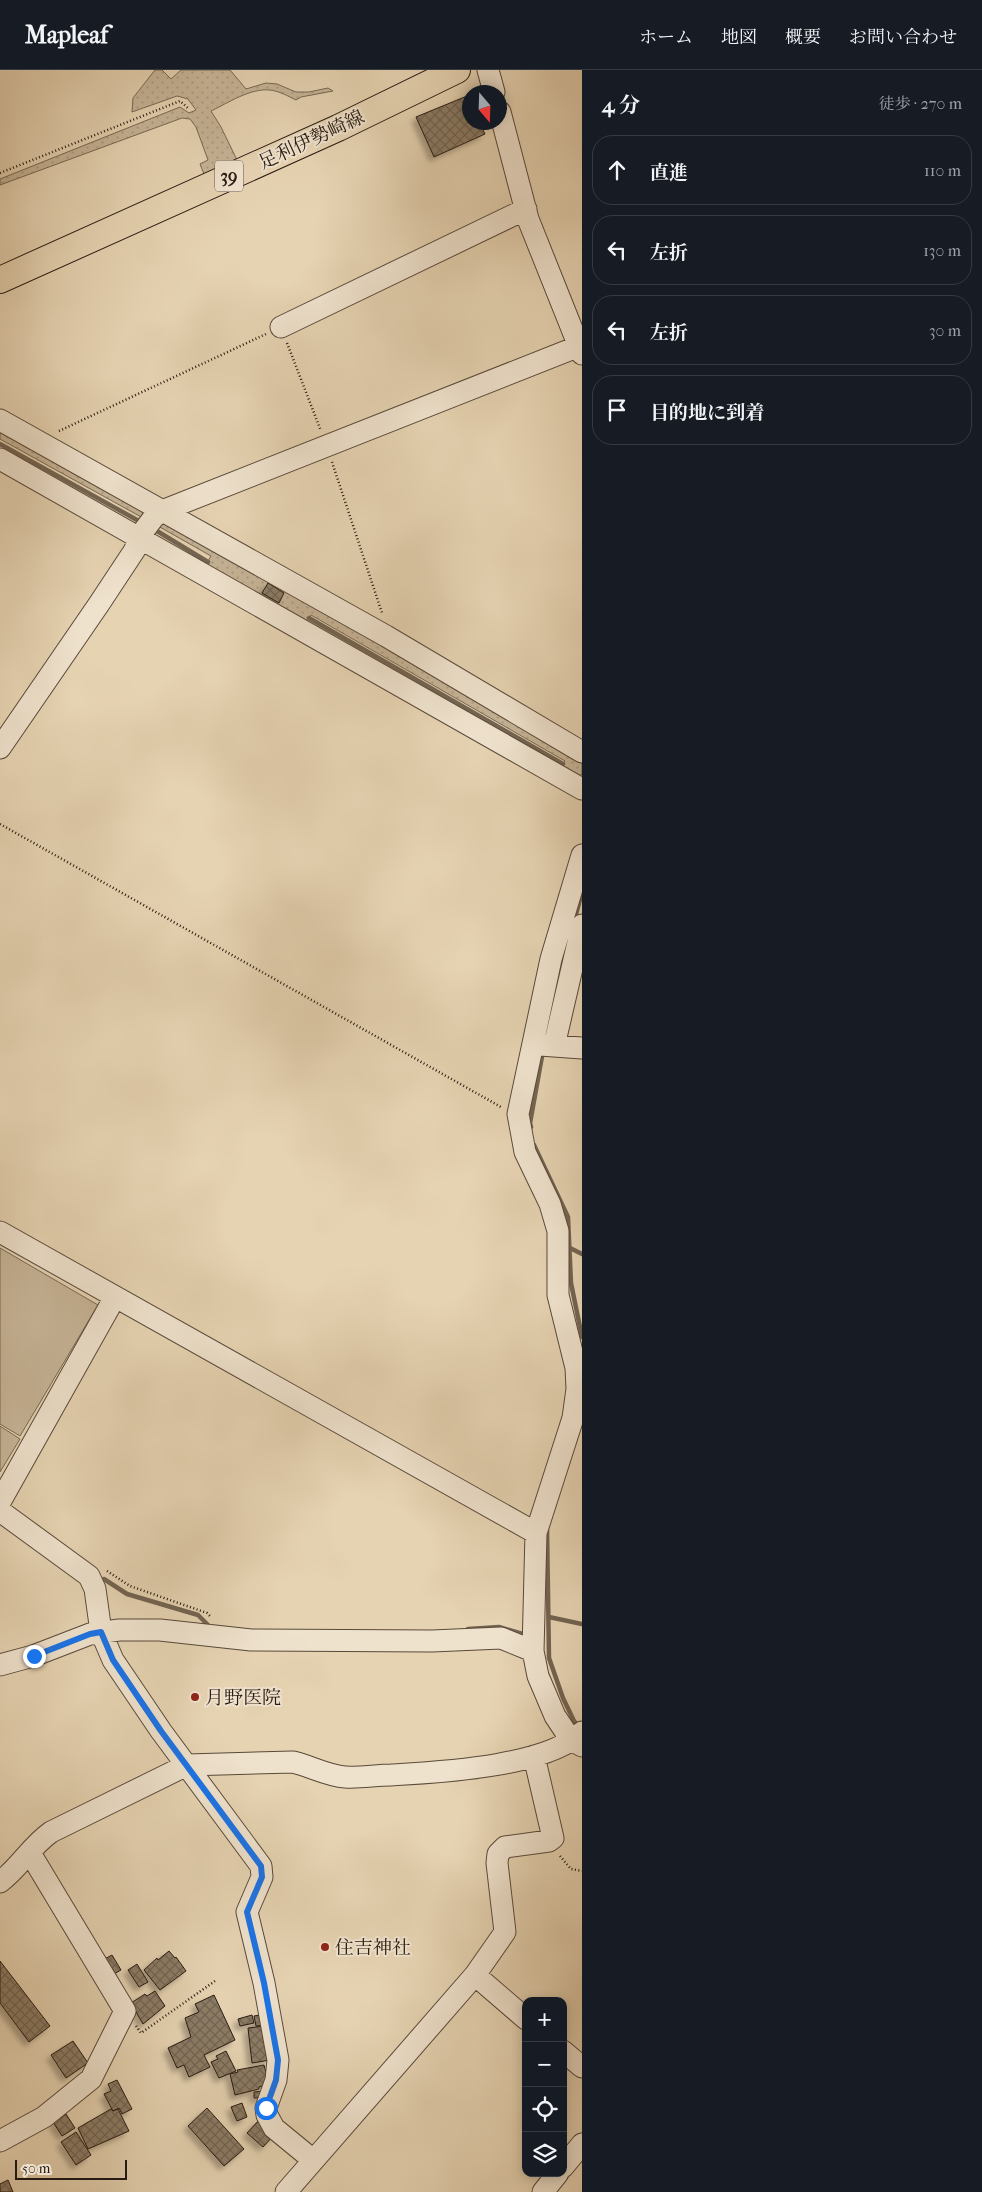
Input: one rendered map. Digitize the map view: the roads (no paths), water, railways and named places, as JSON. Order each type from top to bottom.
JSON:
[{"type":"main road","name":"足利伊勢崎線","points":[[0,280],[338,128],[457,70]]},
{"type":"street","points":[[488,70],[492,85]]},
{"type":"street","points":[[0,748],[99,604],[154,517],[162,511],[581,348],[526,209],[505,130]]},
{"type":"street","points":[[281,327],[526,209]]},
{"type":"street","points":[[0,420],[39,440],[386,636],[582,752]]},
{"type":"street","points":[[0,459],[582,790]]},
{"type":"street","points":[[547,1045],[550,959],[582,855]]},
{"type":"street","points":[[0,1882],[17,1868],[43,1838],[51,1832],[187,1765],[293,1762],[344,1777],[449,1772],[534,1756],[578,1739],[555,1716],[538,1676],[533,1651],[536,1533],[573,1418],[578,1389],[576,1368],[558,1295],[556,1221],[525,1152],[518,1114],[547,1045],[582,924]]},
{"type":"street","points":[[547,1045],[582,1048]]},
{"type":"street","points":[[0,1232],[536,1533]]},
{"type":"street","points":[[0,1502],[115,1297]]},
{"type":"street","points":[[0,1511],[89,1576],[95,1589],[101,1632],[113,1660],[161,1731],[261,1866],[262,1877],[247,1912],[264,1983],[278,2060],[276,2080],[266,2108],[267,2115],[274,2128],[313,2160]]},
{"type":"street","points":[[0,1665],[101,1632],[160,1630],[251,1640],[432,1641],[501,1638],[533,1651]]},
{"type":"street","points":[[286,2192],[474,1975],[505,1932],[497,1863],[498,1854],[505,1847],[549,1841],[552,1838],[534,1756]]},
{"type":"street","points":[[0,2141],[44,2117],[91,2079],[125,2011],[30,1853]]},
{"type":"street","points":[[474,1975],[522,2016]]},
{"type":"street","points":[[567,2054],[582,2067]]},
{"type":"street","points":[[567,2162],[582,2144]]},
{"type":"street","points":[[543,2192],[555,2177]]},
{"type":"waterway","points":[[0,444],[137,520]]},
{"type":"waterway","points":[[157,531],[208,562]]},
{"type":"waterway","points":[[309,618],[563,764]]},
{"type":"waterway","points":[[574,922],[582,892]]},
{"type":"waterway","points":[[531,1127],[530,1123],[543,1051]]},
{"type":"waterway","points":[[534,1145],[568,1217],[571,1283],[582,1337]]},
{"type":"waterway","points":[[570,1248],[582,1254]]},
{"type":"waterway","points":[[547,1527],[549,1658],[563,1698],[579,1727]]},
{"type":"waterway","points":[[104,1579],[127,1594],[198,1615],[208,1625]]},
{"type":"waterway","points":[[549,1617],[582,1624]]},
{"type":"waterway","points":[[468,1629],[499,1627],[526,1635]]},
{"type":"place","name":"月野医院","points":[[195,1697]]},
{"type":"place","name":"住吉神社","points":[[325,1947]]}]
